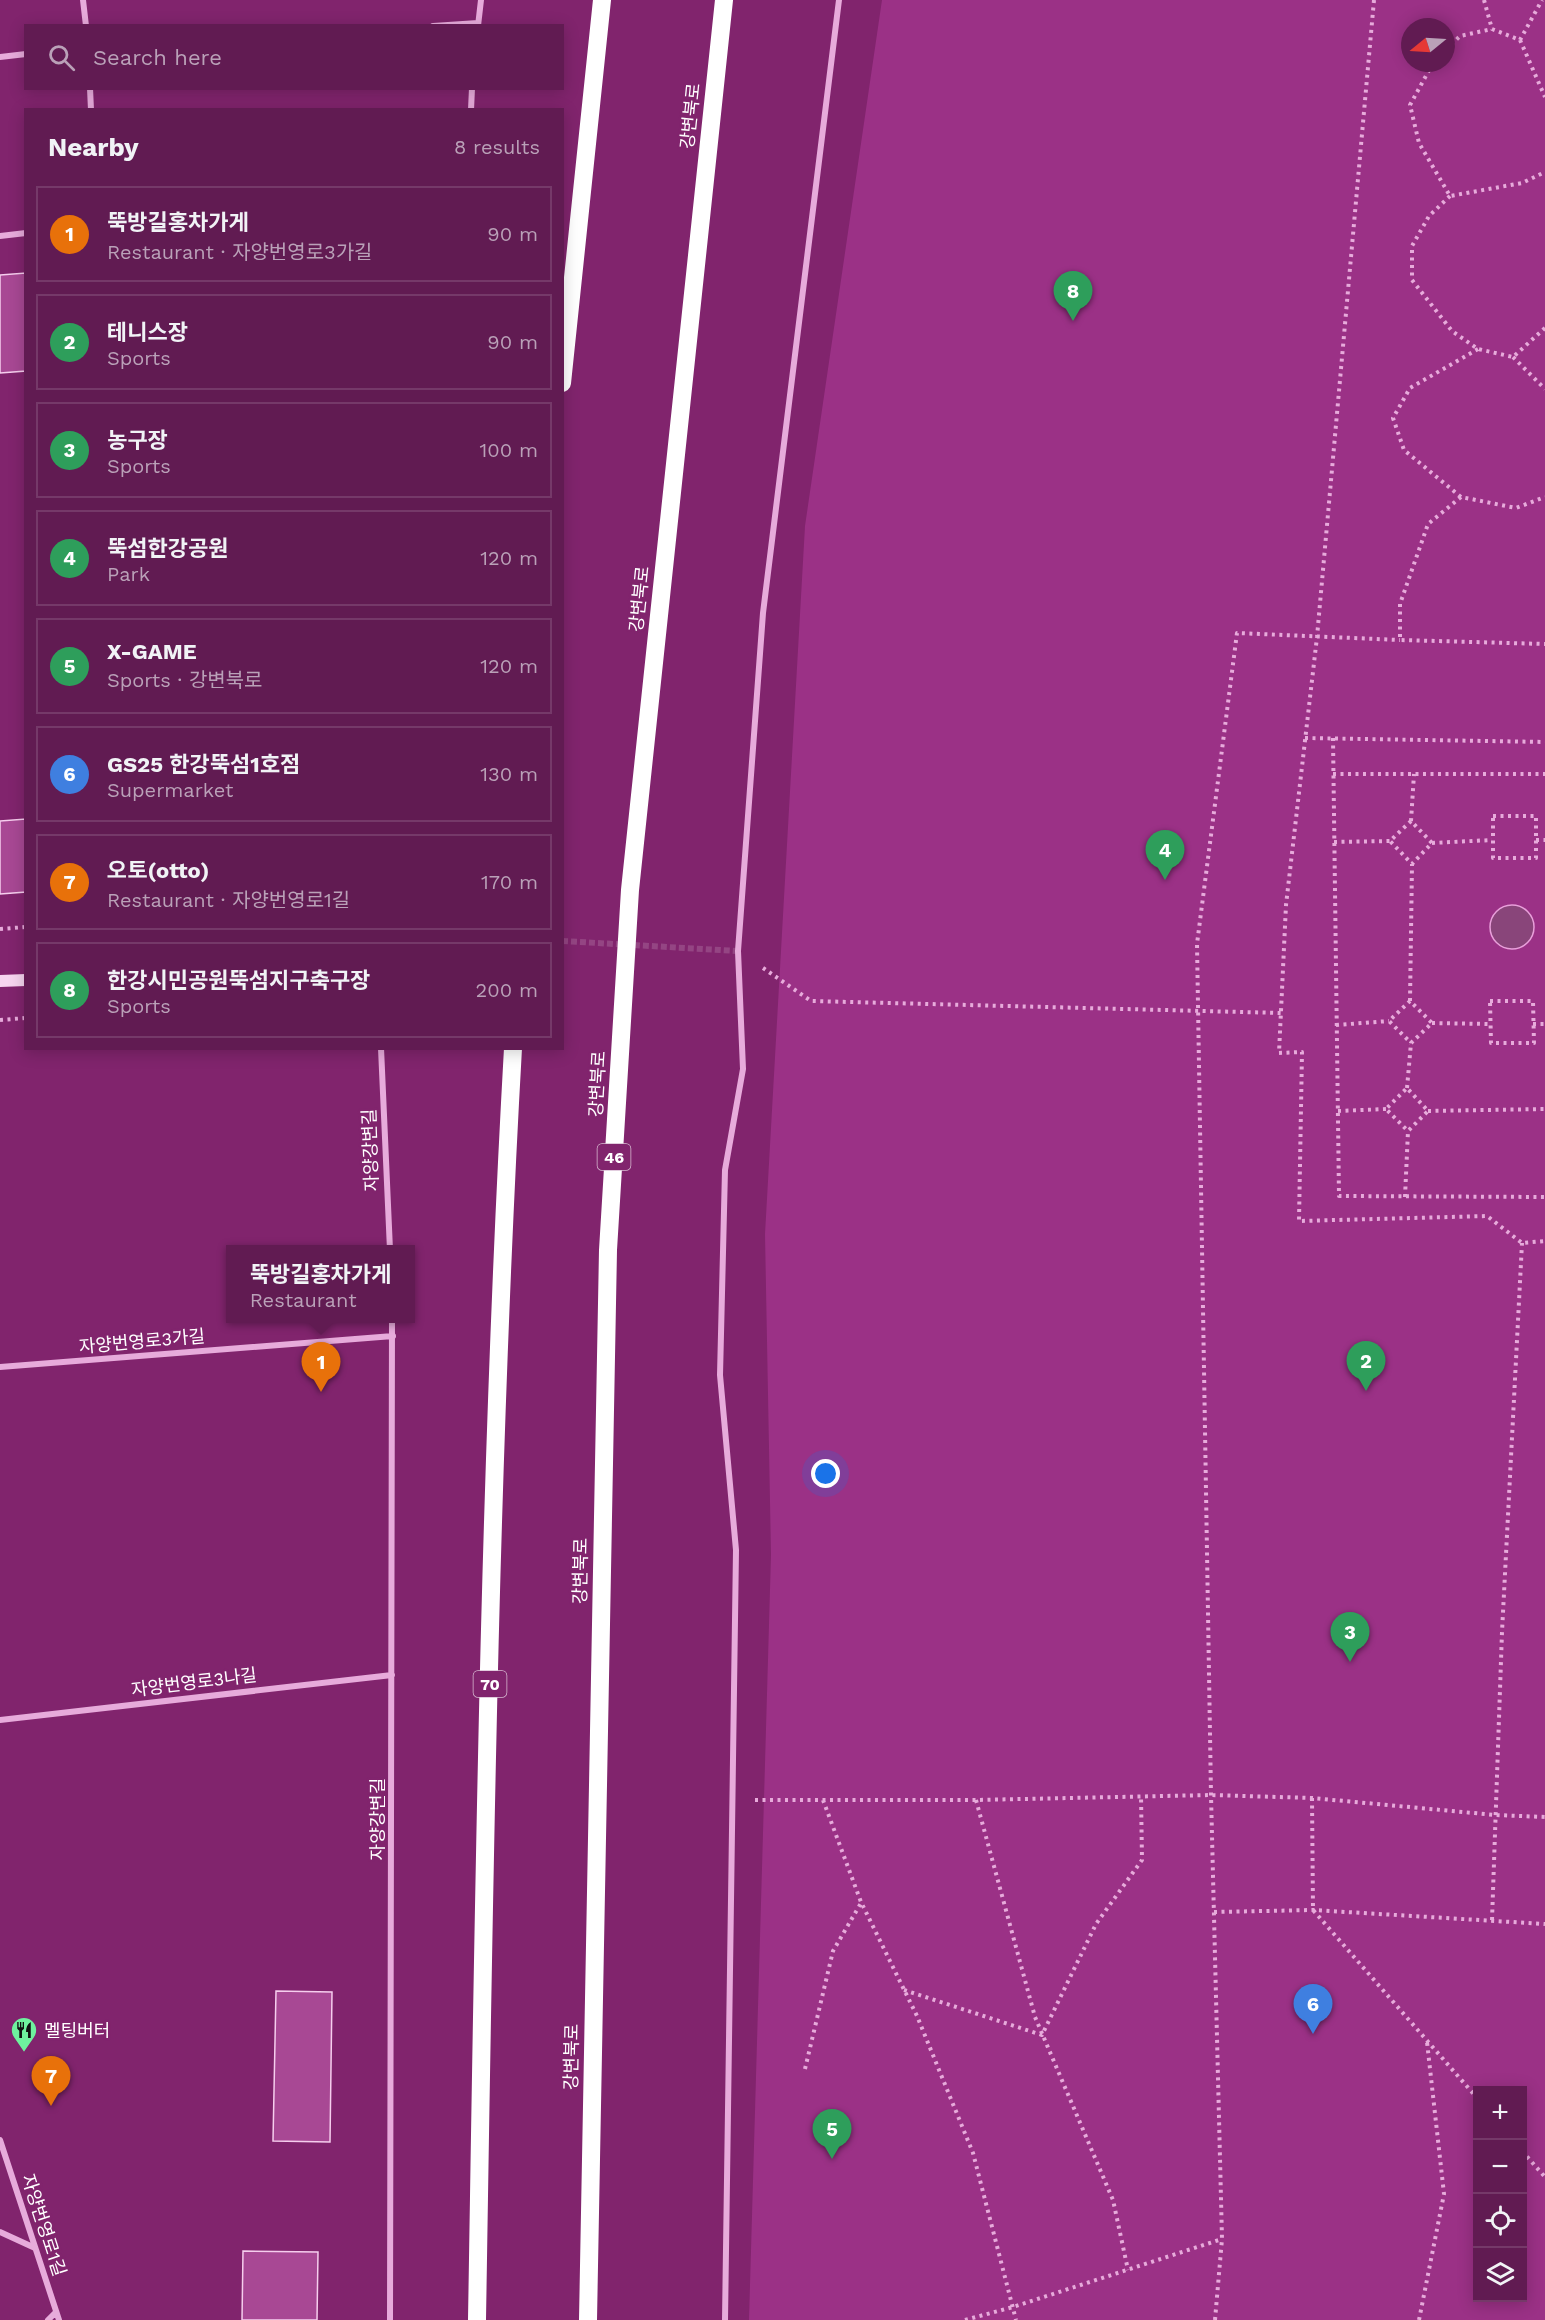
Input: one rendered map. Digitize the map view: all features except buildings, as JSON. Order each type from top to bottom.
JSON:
[{"type":"highway","points":[[564,364],[602,0]]},
{"type":"highway","name":"강변북로","points":[[588,2320],[596,1757],[609,1238],[630,890],[724,0]]},
{"type":"highway","name":"70","points":[[477,2320],[484,1895],[500,1283],[513,1050]]},
{"type":"highway","points":[[589,2263],[595,2320]]},
{"type":"street","points":[[83,0],[86,24]]},
{"type":"street","points":[[478,24],[481,0]]},
{"type":"street","points":[[725,2320],[736,1550],[720,1375],[725,1170],[743,1069],[738,951],[763,613],[840,0]]},
{"type":"street","points":[[0,57],[24,54]]},
{"type":"street","points":[[90,90],[91,108]]},
{"type":"street","points":[[471,108],[472,90]]},
{"type":"street","points":[[0,236],[24,233]]},
{"type":"street","points":[[0,981],[24,980]]},
{"type":"street","name":"자양강변길","points":[[381,1050],[390,1245]]},
{"type":"street","name":"자양강변길","points":[[390,2320],[392,1323]]},
{"type":"street","name":"자양번영로3가길","points":[[0,1367],[393,1336]]},
{"type":"street","name":"자양번영로3나길","points":[[0,1720],[392,1675]]},
{"type":"street","name":"자양번영로1길","points":[[0,2140],[59,2320]]},
{"type":"street","points":[[0,2232],[35,2248]]},
{"type":"street","points":[[48,2320],[56,2312]]},
{"type":"path","points":[[1374,0],[1317,637],[1286,905],[1279,1053],[1302,1052],[1299,1221],[1487,1216],[1522,1243],[1545,1241]]},
{"type":"path","points":[[1484,0],[1492,29]]},
{"type":"path","points":[[1520,40],[1542,0]]},
{"type":"path","points":[[1455,41],[1460,36],[1492,29],[1520,40],[1545,97]]},
{"type":"path","points":[[1428,72],[1410,105],[1419,143],[1450,196]]},
{"type":"path","points":[[1545,172],[1522,183],[1450,196],[1429,216],[1412,246],[1412,280],[1452,332],[1479,349],[1513,357],[1545,389]]},
{"type":"path","points":[[1513,357],[1545,328]]},
{"type":"path","points":[[1479,349],[1410,388],[1393,418],[1404,450],[1461,497],[1516,508],[1545,499]]},
{"type":"path","points":[[1400,640],[1400,604],[1428,524],[1461,497]]},
{"type":"path","points":[[1215,2320],[1222,2239],[1211,1795],[1197,944],[1238,633],[1545,644]]},
{"type":"path","points":[[1305,738],[1545,742]]},
{"type":"path","points":[[1333,738],[1339,1196],[1545,1197]]},
{"type":"path","points":[[1333,774],[1545,774]]},
{"type":"path","points":[[1334,842],[1390,841],[1411,821],[1414,774]]},
{"type":"path","points":[[1493,816],[1536,816],[1536,858],[1493,858],[1492,840],[1493,816]]},
{"type":"path","points":[[1411,821],[1432,843]]},
{"type":"path","points":[[1336,1025],[1389,1021],[1410,1001],[1412,864],[1432,843],[1492,840]]},
{"type":"path","points":[[1536,840],[1545,840]]},
{"type":"path","points":[[1390,841],[1412,864]]},
{"type":"path","points":[[0,929],[24,927]]},
{"type":"path","points":[[738,951],[811,1001],[1197,1009],[1281,1013]]},
{"type":"path","points":[[1410,1001],[1432,1023],[1490,1024]]},
{"type":"path","points":[[1490,1001],[1533,1001],[1534,1043],[1491,1043],[1490,1024],[1490,1001]]},
{"type":"path","points":[[0,1020],[24,1018]]},
{"type":"path","points":[[1389,1021],[1411,1043]]},
{"type":"path","points":[[1338,1111],[1386,1109],[1407,1088],[1411,1043],[1432,1023]]},
{"type":"path","points":[[1533,1024],[1545,1024]]},
{"type":"path","points":[[1407,1088],[1428,1111]]},
{"type":"path","points":[[1386,1109],[1408,1131]]},
{"type":"path","points":[[1405,1197],[1408,1131],[1428,1111],[1545,1109]]},
{"type":"path","points":[[1492,1920],[1494,1815],[1522,1243]]},
{"type":"path","points":[[733,1800],[976,1800],[1141,1795],[1312,1797],[1494,1815],[1545,1817]]},
{"type":"path","points":[[1042,2035],[1096,1924],[1142,1860],[1141,1795]]},
{"type":"path","points":[[1312,1797],[1312,1910],[1473,2093]]},
{"type":"path","points":[[823,1800],[861,1902],[903,1990],[973,2153],[1016,2320]]},
{"type":"path","points":[[976,1800],[1042,2035],[1113,2200],[1128,2270]]},
{"type":"path","points":[[805,2070],[833,1952],[861,1902]]},
{"type":"path","points":[[1214,1912],[1312,1910],[1545,1924]]},
{"type":"path","points":[[903,1990],[1042,2035]]},
{"type":"path","points":[[1419,2320],[1444,2194],[1427,2041]]},
{"type":"path","points":[[1527,2157],[1545,2177]]},
{"type":"path","points":[[964,2320],[1013,2307],[1222,2239]]},
{"type":"shaded area","points":[[882,0],[1545,0],[1545,2320],[749,2320],[771,1555],[765,1234],[805,526]]},
{"type":"shaded area","points":[[1512,905],[1528,911],[1534,927],[1528,943],[1512,949],[1496,943],[1490,927],[1496,911]]},
{"type":"tunnel","points":[[564,941],[738,951]]},
{"type":"place","name":"한강시민공원뚝섬지구축구장","points":[[1073,321]]},
{"type":"place","name":"뚝섬한강공원","points":[[1165,880]]},
{"type":"place","name":"테니스장","points":[[1366,1391]]},
{"type":"place","name":"뚝방길홍차가게","points":[[321,1392]]},
{"type":"place","name":"농구장","points":[[1350,1662]]},
{"type":"place","name":"GS25 한강뚝섬1호점","points":[[1313,2034]]},
{"type":"place","name":"멜팅버터","points":[[24,2053]]},
{"type":"place","name":"오토(otto)","points":[[51,2106]]},
{"type":"place","name":"X-GAME","points":[[832,2159]]}]
